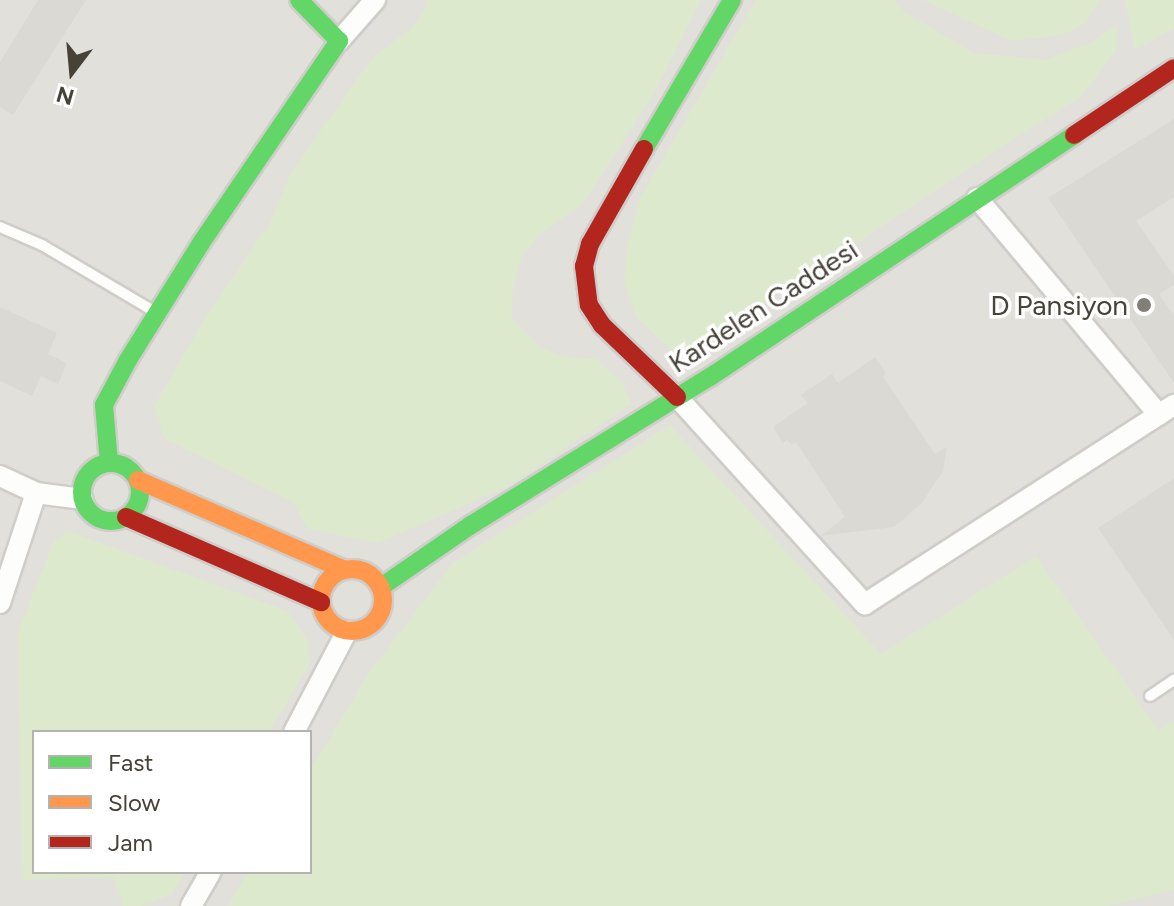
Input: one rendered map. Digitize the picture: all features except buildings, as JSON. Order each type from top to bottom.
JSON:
[{"type":"street","points":[[299,0],[339,41]]},
{"type":"street","points":[[109,463],[104,405],[201,243],[339,41],[375,0]]},
{"type":"street","points":[[732,0],[590,244],[584,266],[589,305],[602,325],[677,397],[865,604],[1167,410],[977,198]]},
{"type":"street","name":"Kardelen Caddesi","points":[[381,587],[471,525],[677,397],[1174,68]]},
{"type":"street","points":[[138,480],[140,497],[126,517],[100,519],[86,507],[83,499],[85,479],[99,466],[109,463],[126,467],[138,480],[343,569],[362,569],[381,587],[380,615],[366,628],[347,631],[329,621],[321,602],[326,581],[343,569]]},
{"type":"street","points":[[0,476],[36,493],[83,499]]},
{"type":"street","points":[[0,603],[36,493]]},
{"type":"street","points":[[126,517],[321,602]]},
{"type":"street","points":[[295,730],[347,631]]},
{"type":"street","points":[[191,906],[210,874]]},
{"type":"lane","points":[[0,227],[42,245],[158,314]]},
{"type":"lane","points":[[1150,696],[1174,680]]},
{"type":"shaded area","points":[[0,0],[1174,0],[1174,906],[0,906]]},
{"type":"green space","points":[[427,0],[701,0],[652,97],[583,203],[539,235],[522,256],[513,289],[511,316],[540,347],[564,357],[597,359],[622,383],[631,404],[507,487],[378,543],[308,529],[293,502],[165,439],[154,406],[210,310],[269,225],[292,171],[374,56],[411,29],[427,7]]},
{"type":"green space","points":[[756,0],[895,0],[904,12],[974,53],[1045,60],[1092,42],[1117,24],[1116,50],[1082,95],[680,358],[636,317],[624,282],[628,243],[640,198]]},
{"type":"green space","points":[[923,0],[1100,0],[1086,23],[1062,35],[1012,41]]},
{"type":"green space","points":[[1125,0],[1174,0],[1174,28],[1135,50]]},
{"type":"green space","points":[[670,425],[881,654],[1036,556],[1159,731],[1174,721],[1174,890],[1107,906],[228,906],[247,874],[312,874],[312,768],[369,673],[453,563]]},
{"type":"green space","points":[[68,531],[287,611],[308,641],[309,665],[270,730],[32,730],[32,874],[184,874],[172,894],[142,906],[123,906],[113,877],[22,880],[18,632],[54,541]]},
{"type":"traffic: fast","points":[[109,463],[104,405],[128,360],[201,243],[339,41],[299,0]]},
{"type":"traffic: fast","points":[[644,149],[732,0]]},
{"type":"traffic: fast","points":[[381,587],[471,525],[710,377],[1074,135]]},
{"type":"traffic: fast","points":[[111,463],[122,465],[131,472],[138,481],[140,492],[138,503],[131,512],[122,519],[111,521],[100,519],[91,512],[84,503],[82,492],[84,481],[91,472],[100,465],[111,463]]},
{"type":"traffic: slow","points":[[138,480],[343,569]]},
{"type":"traffic: slow","points":[[352,569],[364,571],[374,578],[381,588],[383,600],[381,612],[374,622],[364,629],[352,631],[340,629],[330,622],[323,612],[321,600],[323,588],[330,578],[340,571],[352,569]]},
{"type":"traffic: jam","points":[[1074,135],[1174,68]]},
{"type":"traffic: jam","points":[[644,149],[590,244],[584,266],[589,305],[602,325],[677,397]]},
{"type":"traffic: jam","points":[[126,517],[321,602]]},
{"type":"place","name":"D Pansiyon","points":[[1144,305]]}]
